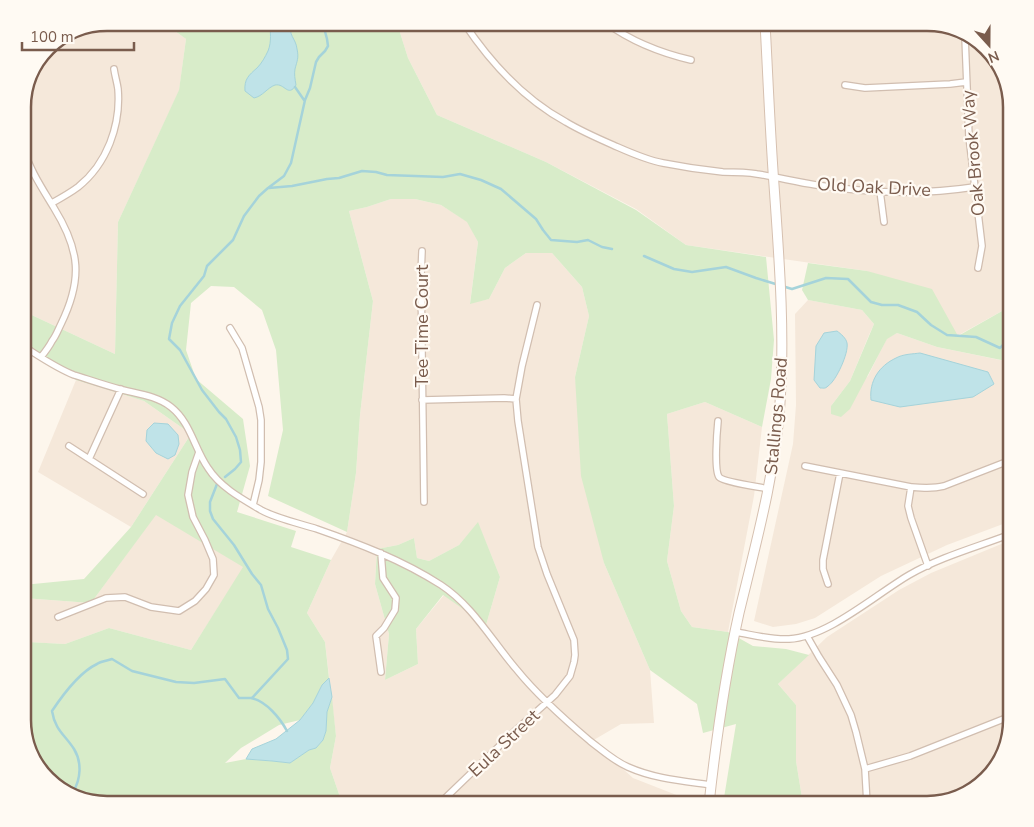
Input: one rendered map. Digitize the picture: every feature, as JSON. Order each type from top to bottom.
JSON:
[{"type":"street","name":"Old Oak Drive","points":[[470,31],[480,46],[518,88],[565,122],[632,153],[661,163],[691,168],[755,173],[816,185],[851,189],[938,191],[974,187]]},
{"type":"street","points":[[618,31],[673,56],[691,60]]},
{"type":"street","name":"Stallings Road","points":[[710,796],[722,704],[736,632],[769,489],[780,403],[781,307],[766,31]]},
{"type":"street","points":[[52,203],[68,194],[86,179],[98,165],[108,147],[114,131],[117,112],[118,90],[114,69]]},
{"type":"street","name":"Oak Brook Way","points":[[966,70],[969,137],[982,246],[978,268]]},
{"type":"street","points":[[845,86],[865,88],[966,82]]},
{"type":"street","points":[[31,170],[62,221],[72,243],[76,260],[76,278],[68,310],[52,342],[41,357]]},
{"type":"street","points":[[880,191],[884,222]]},
{"type":"street","name":"Tee Time Court","points":[[422,252],[424,502]]},
{"type":"street","name":"Eula Street","points":[[447,796],[560,689],[570,676],[574,662],[575,646],[572,635],[538,547],[519,437],[516,400],[537,305]]},
{"type":"street","points":[[230,328],[242,348],[261,420],[261,462],[253,505]]},
{"type":"street","points":[[31,351],[73,375],[151,397],[172,408],[186,424],[208,469],[215,478],[238,497],[277,517],[331,534],[381,554],[414,569],[442,586],[457,597],[479,620],[517,670],[547,702],[577,730],[618,762],[626,767],[666,779],[711,785]]},
{"type":"street","points":[[89,459],[121,389]]},
{"type":"street","points":[[422,400],[504,398],[516,400]]},
{"type":"street","points":[[718,421],[716,466],[719,477],[769,489]]},
{"type":"street","points":[[69,446],[143,494]]},
{"type":"street","points":[[58,617],[106,598],[125,597],[151,607],[179,610],[195,601],[206,589],[214,575],[213,559],[193,517],[188,495],[192,472],[199,452]]},
{"type":"street","points":[[805,466],[911,487],[936,488],[1003,463]]},
{"type":"street","points":[[828,584],[823,569],[823,560],[840,474]]},
{"type":"street","points":[[911,487],[909,512],[928,566]]},
{"type":"street","points":[[736,632],[775,639],[790,639],[819,632],[909,575],[944,559],[1003,537]]},
{"type":"street","points":[[381,554],[384,578],[396,598],[396,610],[376,636],[381,672]]},
{"type":"street","points":[[807,636],[844,699],[856,732],[864,769],[866,796]]},
{"type":"street","points":[[864,769],[910,756],[1003,720]]},
{"type":"shaded area","points":[[108,31],[175,31],[186,39],[179,91],[118,222],[115,354],[31,315],[31,103],[39,74],[57,50],[69,41],[83,35]]},
{"type":"shaded area","points":[[400,31],[926,31],[951,35],[964,41],[964,70],[993,70],[1001,93],[1003,108],[1003,310],[957,336],[867,271],[686,245],[636,209],[546,162],[437,115],[408,58]]},
{"type":"shaded area","points":[[391,199],[415,199],[441,205],[468,222],[478,242],[470,303],[489,299],[505,268],[526,253],[552,253],[582,287],[589,316],[575,377],[604,563],[650,670],[654,723],[621,724],[592,741],[633,778],[679,796],[340,796],[330,768],[336,736],[325,642],[307,613],[331,560],[347,532],[356,473],[360,415],[373,301],[349,211]],"holes":[[[478,523],[500,577],[486,625],[444,595],[416,629],[418,664],[385,680],[389,634],[375,584],[377,549],[398,545],[414,538],[417,558],[429,561],[459,545]]]},
{"type":"shaded area","points":[[808,300],[862,310],[874,324],[850,381],[831,406],[868,376],[887,338],[897,333],[937,347],[1003,361],[1003,524],[947,545],[881,576],[815,618],[796,624],[773,627],[754,621],[793,444],[796,405],[795,314]]},
{"type":"shaded area","points":[[76,380],[144,401],[191,434],[131,527],[38,472]]},
{"type":"shaded area","points":[[705,402],[762,427],[754,496],[728,632],[692,627],[681,611],[667,561],[674,506],[667,414]]},
{"type":"shaded area","points":[[156,514],[244,567],[191,650],[109,628],[65,644],[31,642],[31,599],[91,603]]},
{"type":"shaded area","points":[[1003,543],[1003,719],[999,744],[993,758],[984,770],[965,786],[941,794],[926,796],[802,796],[796,761],[796,705],[778,684],[827,637],[899,590],[931,573]]},
{"type":"green space","points":[[175,31],[400,31],[408,58],[437,115],[546,162],[636,210],[686,245],[766,257],[774,340],[771,379],[762,427],[705,402],[667,414],[674,506],[667,561],[681,611],[692,627],[728,632],[753,646],[786,649],[809,655],[778,684],[796,705],[796,761],[802,796],[724,796],[736,724],[703,733],[697,704],[650,670],[604,563],[581,476],[575,377],[589,316],[582,287],[552,253],[526,253],[505,268],[489,299],[470,304],[478,242],[467,222],[441,205],[415,199],[391,199],[349,211],[373,301],[360,415],[356,473],[347,532],[268,496],[283,430],[276,350],[262,310],[234,287],[211,286],[191,303],[186,350],[196,379],[243,419],[250,466],[237,512],[296,531],[291,547],[331,560],[307,613],[325,642],[329,678],[322,685],[313,703],[300,720],[279,725],[241,748],[225,763],[246,759],[290,763],[309,750],[316,748],[323,740],[326,731],[327,712],[332,697],[336,736],[330,768],[340,796],[98,795],[83,792],[69,786],[47,766],[39,753],[31,724],[31,642],[65,644],[109,628],[191,650],[243,567],[156,515],[91,603],[31,599],[31,584],[84,579],[131,527],[191,434],[144,401],[76,380],[31,351],[31,315],[115,354],[118,222],[179,90],[186,39]]},
{"type":"green space","points":[[808,263],[867,271],[932,289],[958,336],[1003,311],[1003,360],[937,347],[897,333],[887,339],[850,409],[841,417],[831,414],[831,406],[850,381],[874,324],[862,310],[808,300],[802,290]]},
{"type":"green space","points":[[478,522],[500,577],[486,625],[443,595],[416,629],[418,664],[385,680],[389,634],[375,584],[377,549],[398,545],[414,538],[417,558],[429,561],[459,545]]},
{"type":"water","points":[[270,31],[291,31],[298,55],[295,69],[296,85],[293,89],[288,90],[275,85],[254,98],[245,91],[245,83],[268,51]]},
{"type":"water","points":[[837,331],[846,341],[846,353],[835,379],[826,388],[820,388],[814,380],[816,346],[824,333]]},
{"type":"water","points":[[920,353],[988,372],[994,384],[973,397],[900,407],[871,400],[872,387],[876,375],[885,365],[899,357]]},
{"type":"water","points":[[154,423],[168,424],[178,435],[179,444],[175,455],[168,459],[156,453],[146,441],[147,430]]},
{"type":"water","points":[[329,678],[332,697],[327,712],[326,731],[323,740],[316,748],[309,750],[290,763],[246,759],[252,749],[276,739],[300,720],[313,703],[322,685]]},
{"type":"waterway","points":[[225,477],[241,462],[236,437],[226,419],[202,390],[180,350],[169,339],[172,323],[180,306],[204,276],[207,266],[233,240],[244,216],[259,196],[284,176],[291,163],[305,100],[316,62],[328,46],[325,31]]},
{"type":"waterway","points":[[295,87],[304,100]]},
{"type":"waterway","points":[[269,188],[339,178],[362,171],[387,175],[443,177],[460,174],[481,180],[501,189],[536,219],[551,240],[577,242],[588,240],[602,247],[612,249]]},
{"type":"waterway","points":[[644,256],[674,269],[692,272],[726,267],[792,289],[826,278],[848,279],[871,302],[882,305],[898,305],[917,312],[931,325],[947,335],[976,337],[1000,348],[1003,345]]},
{"type":"waterway","points":[[217,484],[210,502],[210,511],[213,519],[234,545],[261,585],[268,609],[287,650],[288,659],[252,698]]},
{"type":"waterway","points":[[75,789],[79,776],[77,754],[58,728],[52,711],[78,678],[99,663],[112,659],[132,671],[176,682],[194,683],[225,679],[239,698],[251,698],[267,706],[281,721],[287,731]]}]
